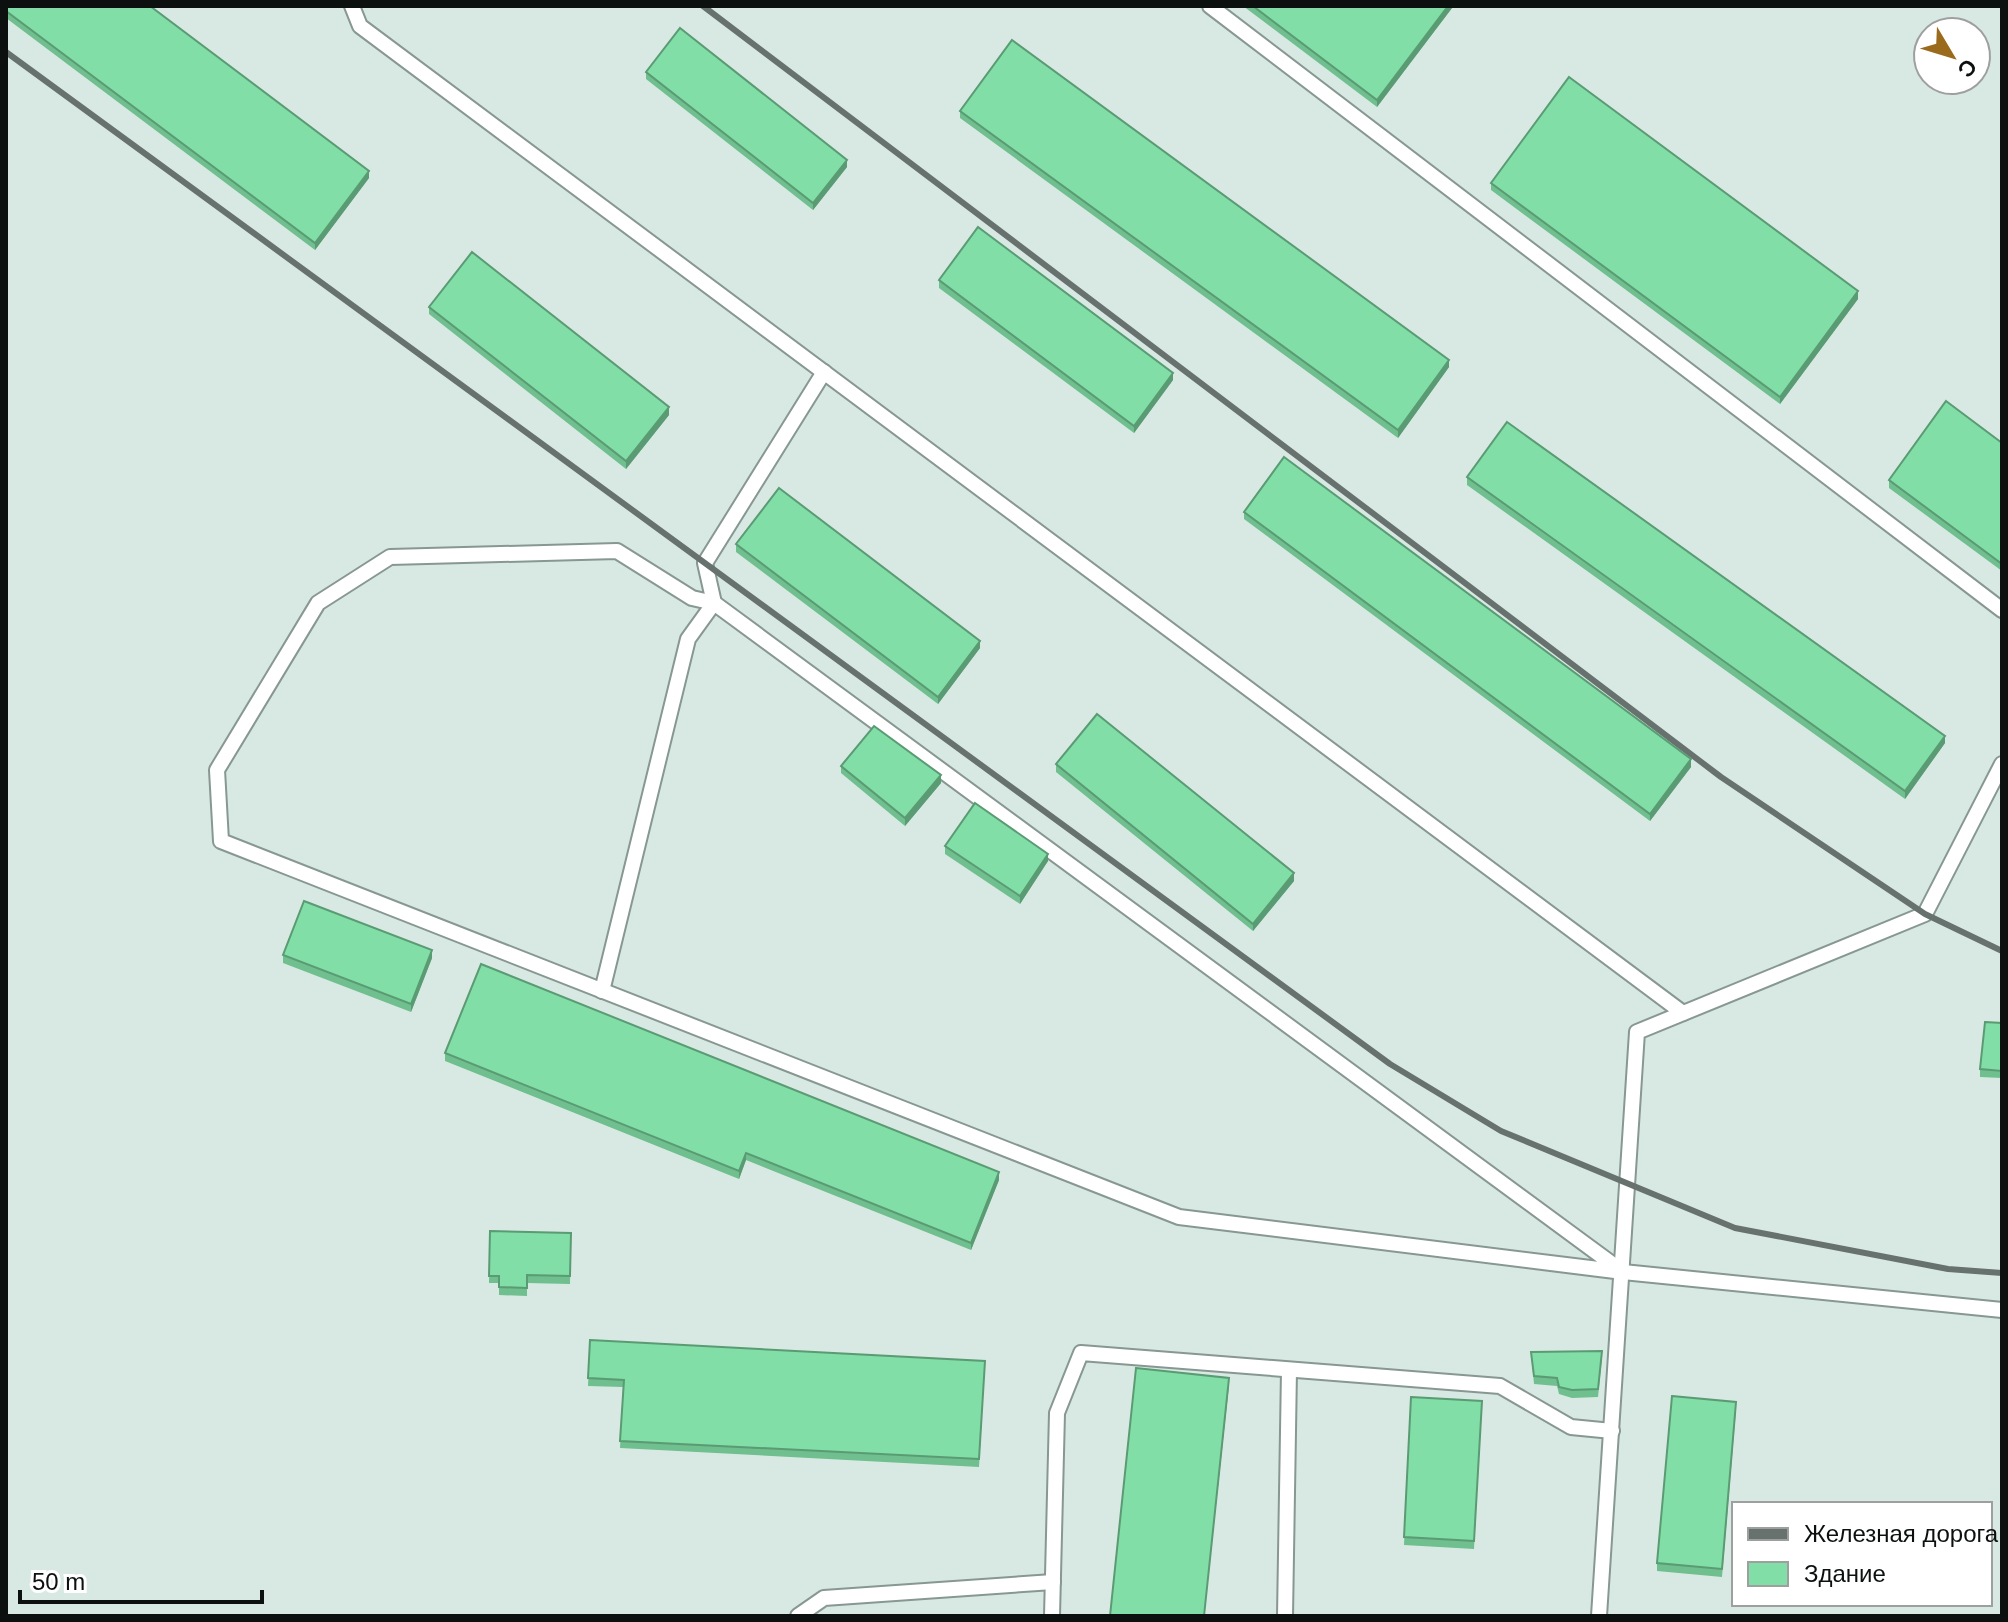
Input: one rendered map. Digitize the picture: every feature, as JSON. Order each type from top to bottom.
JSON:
[{"type":"lane","points":[[352,6],[360,26],[1683,1013]]},
{"type":"lane","points":[[1210,6],[2002,610]]},
{"type":"lane","points":[[602,991],[688,639],[714,603],[705,563],[824,372]]},
{"type":"lane","points":[[1623,1272],[714,603],[692,598],[617,551],[390,557],[318,603],[217,770],[221,841],[1179,1217],[1623,1272],[2002,1310]]},
{"type":"lane","points":[[1599,1616],[1637,1032],[1925,914],[2002,764]]},
{"type":"lane","points":[[1052,1616],[1057,1413],[1081,1353],[1500,1386],[1571,1427],[1612,1431]]},
{"type":"lane","points":[[1285,1616],[1289,1370]]},
{"type":"lane","points":[[798,1616],[824,1598],[1053,1582]]},
{"type":"building","points":[[6,6],[150,6],[369,171],[315,243],[6,11]]},
{"type":"building","points":[[1253,6],[1448,6],[1377,100]]},
{"type":"building","points":[[680,28],[847,160],[813,203],[646,72]]},
{"type":"building","points":[[1012,40],[1449,360],[1398,430],[960,111]]},
{"type":"building","points":[[1569,77],[1858,291],[1780,397],[1491,183]]},
{"type":"building","points":[[978,227],[1173,373],[1134,426],[939,280]]},
{"type":"building","points":[[472,252],[669,407],[626,461],[429,307]]},
{"type":"building","points":[[1946,401],[2002,443],[2002,564],[1889,480]]},
{"type":"building","points":[[1507,422],[1945,736],[1905,791],[1467,477]]},
{"type":"building","points":[[1284,457],[1691,759],[1650,814],[1244,512]]},
{"type":"building","points":[[779,488],[980,641],[938,697],[736,544]]},
{"type":"building","points":[[1097,714],[1294,873],[1253,924],[1056,764]]},
{"type":"building","points":[[874,726],[941,775],[905,818],[841,766]]},
{"type":"building","points":[[975,803],[1048,854],[1020,896],[945,846]]},
{"type":"building","points":[[304,901],[432,950],[411,1004],[283,955]]},
{"type":"building","points":[[481,964],[999,1172],[971,1243],[746,1153],[739,1171],[445,1053]]},
{"type":"building","points":[[1985,1022],[2002,1023],[2002,1071],[1980,1069]]},
{"type":"building","points":[[490,1231],[571,1233],[570,1276],[527,1275],[527,1288],[499,1287],[499,1276],[489,1276]]},
{"type":"building","points":[[590,1340],[985,1361],[979,1459],[620,1441],[624,1380],[588,1378]]},
{"type":"building","points":[[1602,1351],[1598,1389],[1572,1390],[1559,1387],[1557,1378],[1534,1376],[1531,1352]]},
{"type":"building","points":[[1136,1368],[1229,1378],[1204,1616],[1110,1616]]},
{"type":"building","points":[[1672,1396],[1736,1402],[1722,1569],[1657,1563]]},
{"type":"building","points":[[1411,1397],[1482,1401],[1474,1541],[1404,1537]]},
{"type":"railway","points":[[703,6],[1721,777],[1925,914],[2002,951]]},
{"type":"railway","points":[[6,52],[1390,1064],[1501,1131],[1735,1228],[1948,1269],[2002,1273]]}]
